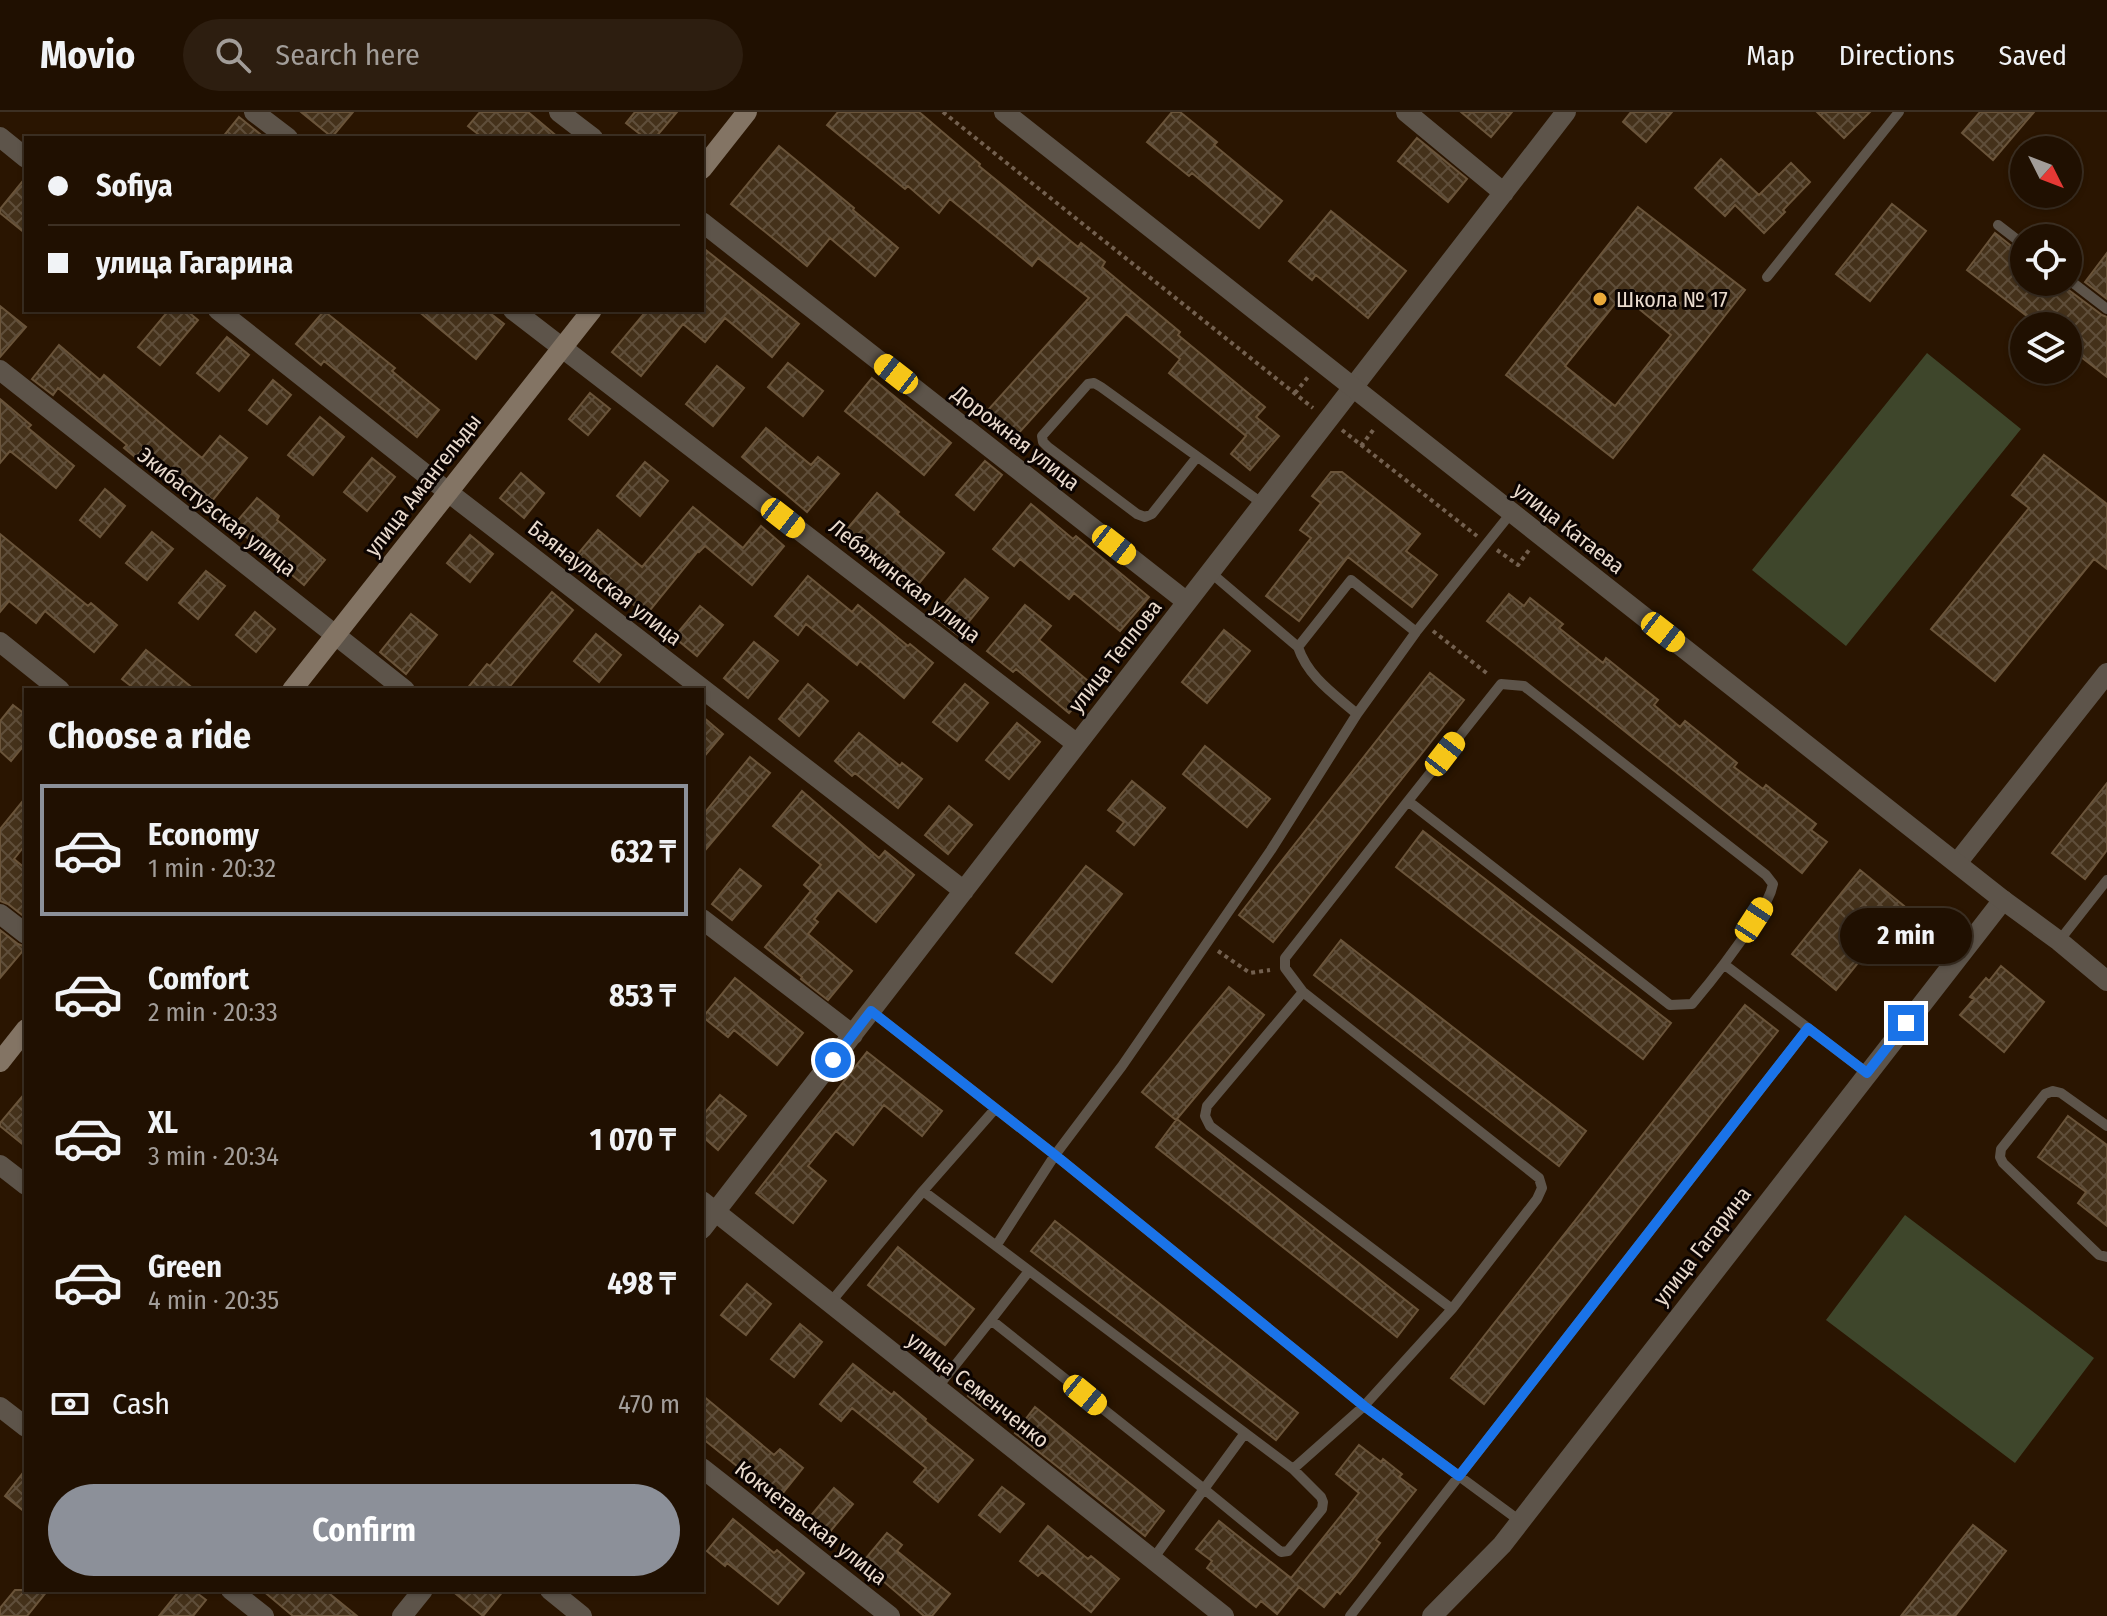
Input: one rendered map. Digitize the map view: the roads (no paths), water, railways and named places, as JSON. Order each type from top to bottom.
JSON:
[{"type":"main road","points":[[704,166],[747,112]]},
{"type":"main road","name":"улица Амангельды","points":[[294,688],[590,312]]},
{"type":"main road","points":[[0,1062],[24,1032]]},
{"type":"street","points":[[254,112],[285,136]]},
{"type":"street","points":[[559,112],[590,136]]},
{"type":"street","name":"улица Катаева","points":[[1004,112],[2107,981]]},
{"type":"street","points":[[1406,112],[1504,193]]},
{"type":"street","name":"улица Теплова","points":[[709,1206],[853,1035],[1566,112]]},
{"type":"street","points":[[0,137],[24,156]]},
{"type":"street","name":"Дорожная улица","points":[[704,224],[1187,602]]},
{"type":"street","name":"Баянаульская улица","points":[[221,312],[701,688]]},
{"type":"street","name":"Лебяжинская улица","points":[[516,312],[1077,744]]},
{"type":"street","name":"Экибастузская улица","points":[[0,370],[402,688]]},
{"type":"street","points":[[0,642],[58,688]]},
{"type":"street","points":[[1957,863],[2107,673]]},
{"type":"street","name":"Баянаульская улица","points":[[704,690],[964,891]]},
{"type":"street","name":"улица Гагарина","points":[[1432,1616],[1502,1545],[2003,900]]},
{"type":"street","points":[[0,914],[24,932]]},
{"type":"street","points":[[704,921],[853,1035]]},
{"type":"street","points":[[0,1165],[24,1183]]},
{"type":"street","name":"улица Семенченко","points":[[709,1206],[1224,1616]]},
{"type":"street","points":[[0,1407],[24,1425]]},
{"type":"street","name":"Кокчетавская улица","points":[[704,1470],[890,1616]]},
{"type":"street","points":[[234,1592],[264,1616]]},
{"type":"street","points":[[402,1616],[421,1592]]},
{"type":"street","points":[[552,1592],[582,1616]]},
{"type":"lane","points":[[1767,277],[1899,112]]},
{"type":"lane","points":[[1998,225],[2010,234]]},
{"type":"lane","points":[[2082,290],[2107,309]]},
{"type":"lane","points":[[1197,457],[1152,514],[1145,517],[1048,447],[1042,436],[1088,384],[1094,383],[1263,504]]},
{"type":"lane","points":[[996,1246],[1055,1155],[1122,1066],[1271,850],[1357,714],[1511,513]]},
{"type":"lane","points":[[1210,572],[1298,647],[1303,662],[1312,674],[1357,714]]},
{"type":"lane","points":[[1298,647],[1351,580],[1420,628]]},
{"type":"lane","points":[[1293,1469],[1364,1406],[1452,1309],[1537,1199],[1542,1188],[1539,1178],[1303,992],[1285,968],[1285,958],[1408,801],[1501,684],[1524,686],[1766,875],[1773,884],[1771,895],[1725,965],[1692,1004],[1670,1005],[1408,801]]},
{"type":"lane","points":[[2059,941],[2107,880]]},
{"type":"lane","points":[[1725,965],[1867,1073]]},
{"type":"lane","points":[[1303,992],[1207,1106],[1205,1116],[1210,1126],[1452,1309]]},
{"type":"lane","points":[[871,1011],[1055,1155],[1364,1406],[1520,1521]]},
{"type":"lane","points":[[1350,1616],[1808,1028]]},
{"type":"lane","points":[[2107,1126],[2061,1093],[2053,1091],[2045,1094],[2001,1149],[2000,1157],[2099,1255],[2107,1257]]},
{"type":"lane","points":[[830,1303],[995,1109]]},
{"type":"lane","points":[[923,1191],[1293,1469],[1321,1497],[1322,1509],[1288,1551],[1281,1552],[991,1320]]},
{"type":"lane","points":[[937,1388],[1029,1271]]},
{"type":"lane","points":[[1153,1559],[1245,1433]]},
{"type":"place","name":"Школа № 17","points":[[1600,299]]}]
